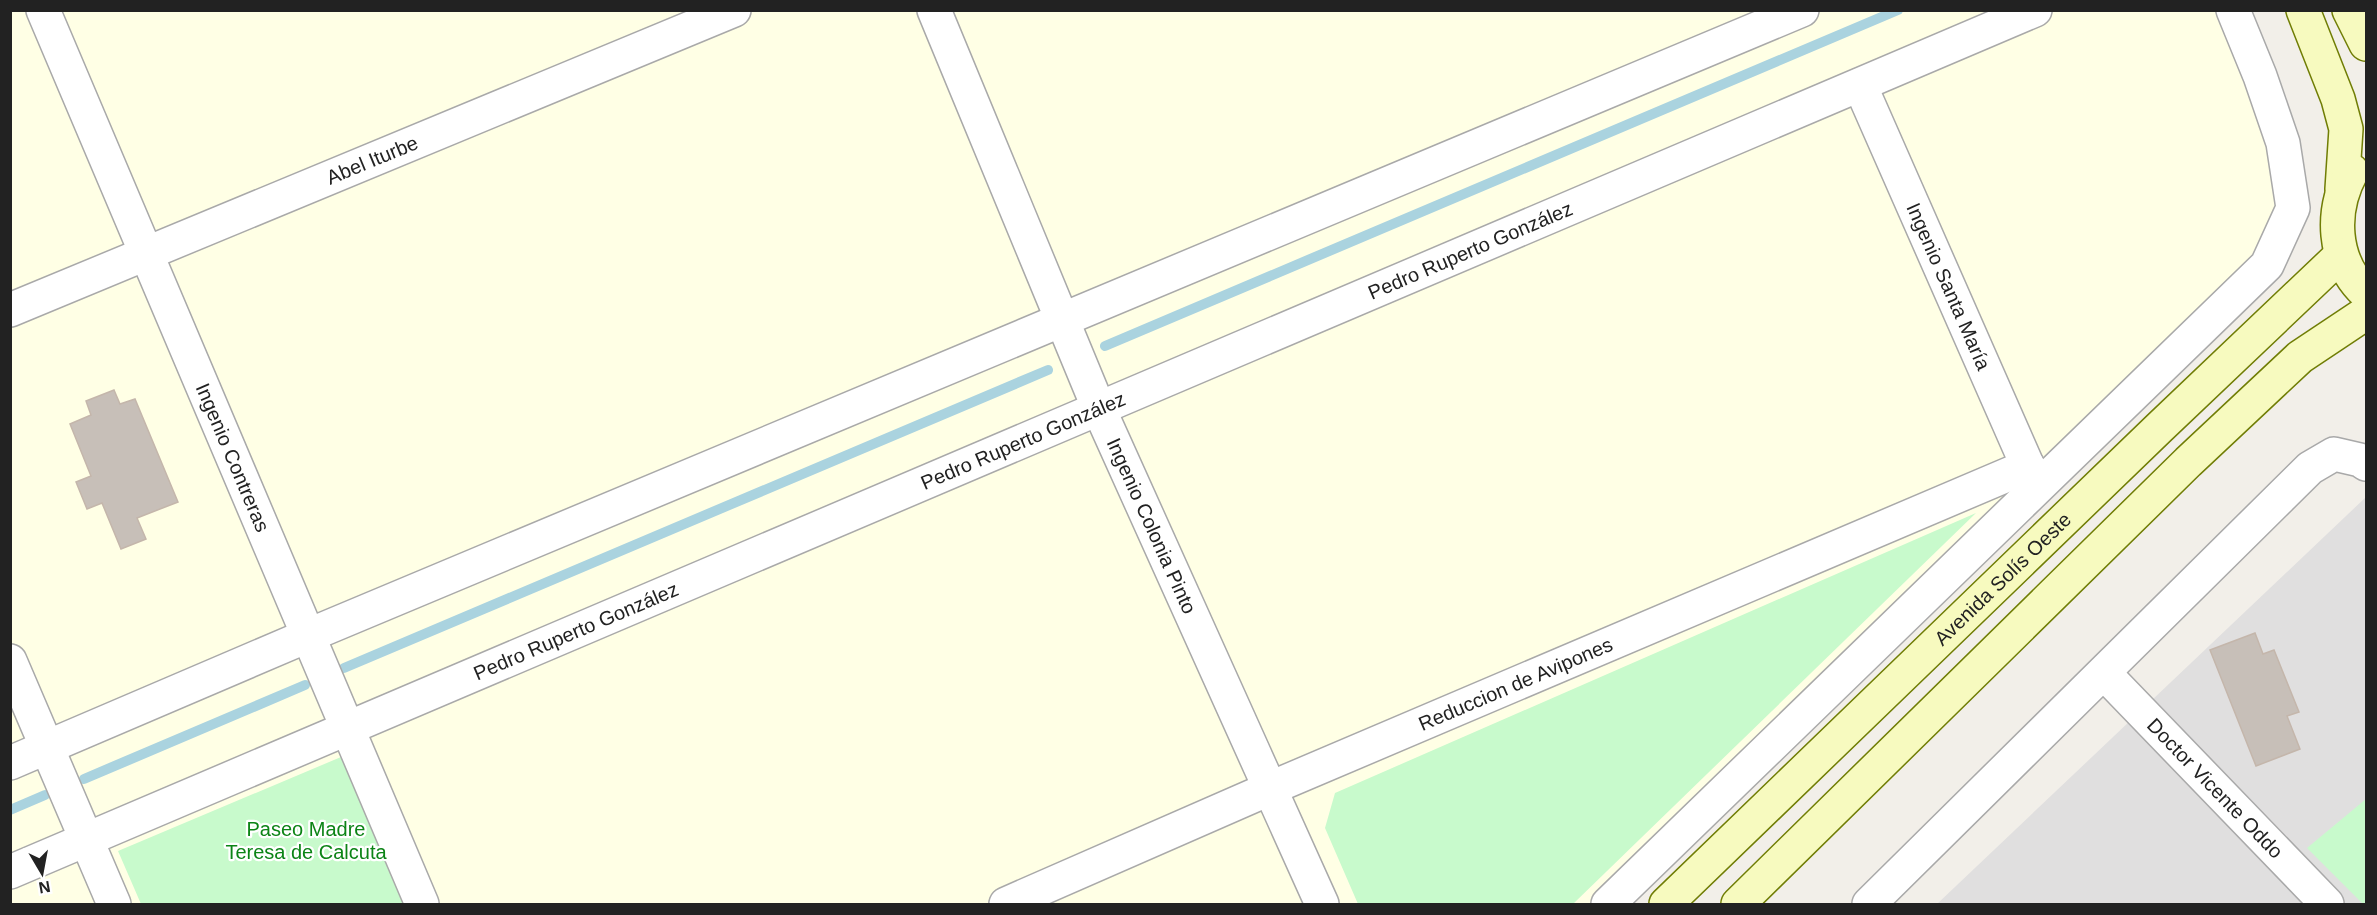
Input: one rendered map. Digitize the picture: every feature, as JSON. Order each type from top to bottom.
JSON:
[{"type":"main road","points":[[2303,10],[2338,99],[2346,129],[2342,189],[2336,222],[2341,255],[2356,283],[2367,293]]},
{"type":"main road","points":[[2349,10],[2367,44]]},
{"type":"main road","points":[[2342,189],[2356,164],[2367,154]]},
{"type":"main road","name":"Avenida Solís Oeste","points":[[1666,904],[2150,436],[2341,255]]},
{"type":"main road","points":[[1738,904],[2197,454],[2300,357],[2367,313]]},
{"type":"street","name":"Ingenio Contreras","points":[[43,10],[422,904]]},
{"type":"street","name":"Abel Iturbe","points":[[10,310],[734,10]]},
{"type":"street","name":"Ingenio Colonia Pinto","points":[[934,10],[1099,409],[1322,904]]},
{"type":"street","points":[[10,763],[1802,10]]},
{"type":"street","name":"Pedro Ruperto González","points":[[10,872],[2036,10]]},
{"type":"street","points":[[1608,904],[2033,478],[2267,265],[2293,208],[2283,143],[2260,76],[2233,10]]},
{"type":"street","name":"Ingenio Santa María","points":[[1860,85],[2033,478]]},
{"type":"street","points":[[1869,904],[2310,468],[2334,454],[2367,464]]},
{"type":"street","name":"Reduccion de Avipones","points":[[1006,904],[1271,788],[2033,478]]},
{"type":"street","points":[[10,661],[114,904]]},
{"type":"street","name":"Doctor Vicente Oddo","points":[[2104,673],[2328,904]]},
{"type":"shaded area","points":[[10,11],[2226,11],[2285,205],[2267,265],[1614,904],[11,904]]},
{"type":"shaded area","points":[[2366,497],[2366,904],[1937,904]]},
{"type":"green space","points":[[1976,513],[1573,904],[1358,904],[1325,828],[1335,793]]},
{"type":"green space","name":"Paseo Madre Teresa de Calcuta","points":[[341,757],[403,904],[141,904],[118,851]]},
{"type":"green space","points":[[2366,799],[2366,904],[2363,904],[2307,848]]},
{"type":"building","points":[[114,390],[120,404],[135,399],[178,502],[137,518],[146,539],[121,549],[102,503],[87,509],[76,482],[91,476],[70,424],[91,415],[86,401]]},
{"type":"building","points":[[2255,633],[2263,654],[2274,650],[2299,712],[2287,716],[2300,749],[2256,766],[2210,650]]},
{"type":"waterway","points":[[1105,346],[1898,10]]},
{"type":"waterway","points":[[344,668],[1048,370]]},
{"type":"waterway","points":[[84,779],[305,685]]},
{"type":"waterway","points":[[10,810],[45,795]]}]
